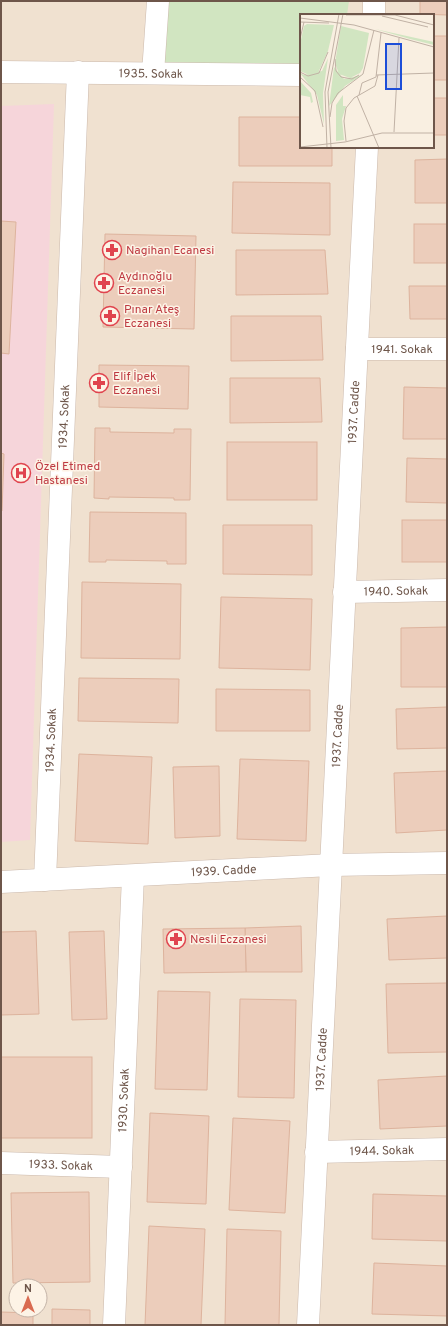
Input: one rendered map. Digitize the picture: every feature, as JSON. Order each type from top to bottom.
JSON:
[{"type":"street","points":[[153,73],[158,1]]},
{"type":"street","points":[[374,1],[374,14]]},
{"type":"street","name":"1935. Sokak","points":[[1,72],[300,75]]},
{"type":"street","name":"1934. Sokak","points":[[45,880],[78,72]]},
{"type":"street","name":"1937. Cadde","points":[[308,1325],[367,148]]},
{"type":"street","name":"1941. Sokak","points":[[357,348],[447,349]]},
{"type":"street","name":"1940. Sokak","points":[[344,592],[447,590]]},
{"type":"street","name":"1939. Cadde","points":[[1,882],[331,866],[447,863]]},
{"type":"street","name":"1930. Sokak","points":[[114,1325],[133,876]]},
{"type":"street","name":"1944. Sokak","points":[[316,1152],[447,1149]]},
{"type":"street","name":"1933. Sokak","points":[[1,1163],[121,1167]]},
{"type":"shaded area","points":[[1,1],[447,1],[447,1325],[1,1325]]},
{"type":"shaded area","name":"Özel Etimed Hastanesi","points":[[54,104],[30,840],[1,842],[1,106]]},
{"type":"green space","points":[[165,1],[349,1],[347,14],[300,14],[300,66],[162,64]]},
{"type":"building","points":[[420,1],[447,1],[447,15],[420,14]]},
{"type":"building","points":[[434,36],[447,36],[447,80],[434,80]]},
{"type":"building","points":[[434,98],[447,98],[447,135],[434,135]]},
{"type":"building","points":[[239,117],[300,117],[300,148],[332,148],[332,166],[239,166]]},
{"type":"building","points":[[447,159],[447,203],[415,203],[415,160]]},
{"type":"building","points":[[233,182],[330,183],[330,235],[232,233]]},
{"type":"building","points":[[1,221],[16,222],[9,354],[1,353]]},
{"type":"building","points":[[414,224],[447,224],[447,263],[414,263]]},
{"type":"building","points":[[105,234],[196,236],[194,329],[103,327]]},
{"type":"building","points":[[236,250],[325,250],[328,294],[236,295]]},
{"type":"building","points":[[409,286],[447,286],[447,319],[410,319]]},
{"type":"building","points":[[231,316],[321,316],[323,360],[231,361]]},
{"type":"building","points":[[99,365],[189,366],[188,409],[99,407]]},
{"type":"building","points":[[230,378],[320,378],[322,422],[230,423]]},
{"type":"building","points":[[404,387],[447,388],[447,439],[403,439]]},
{"type":"building","points":[[95,428],[110,428],[110,432],[174,433],[174,429],[191,429],[190,500],[174,500],[174,498],[94,498]]},
{"type":"building","points":[[227,442],[317,442],[317,500],[227,500]]},
{"type":"building","points":[[1,453],[4,454],[2,511],[1,511]]},
{"type":"building","points":[[407,458],[447,459],[447,503],[406,502]]},
{"type":"building","points":[[90,512],[186,513],[186,564],[167,564],[167,561],[106,560],[106,562],[89,562]]},
{"type":"building","points":[[402,520],[447,520],[447,562],[402,562]]},
{"type":"building","points":[[223,525],[312,525],[312,575],[223,574]]},
{"type":"building","points":[[82,582],[181,584],[180,659],[81,658]]},
{"type":"building","points":[[221,597],[312,599],[310,670],[219,668]]},
{"type":"building","points":[[447,627],[447,687],[401,687],[401,628]]},
{"type":"building","points":[[79,678],[179,679],[178,723],[78,721]]},
{"type":"building","points":[[216,689],[310,690],[310,731],[216,731]]},
{"type":"building","points":[[447,707],[447,748],[397,749],[396,709]]},
{"type":"building","points":[[79,754],[152,757],[148,844],[75,841]]},
{"type":"building","points":[[240,759],[309,761],[306,841],[237,839]]},
{"type":"building","points":[[219,766],[220,836],[175,838],[173,767]]},
{"type":"building","points":[[447,771],[447,830],[396,833],[394,773]]},
{"type":"building","points":[[447,916],[447,958],[389,960],[387,919]]},
{"type":"building","points":[[301,926],[302,972],[246,972],[245,928]]},
{"type":"building","points":[[245,928],[246,972],[164,973],[163,929]]},
{"type":"building","points":[[36,931],[39,1014],[1,1015],[1,932]]},
{"type":"building","points":[[104,931],[107,1019],[72,1020],[69,932]]},
{"type":"building","points":[[447,983],[447,1052],[388,1053],[386,984]]},
{"type":"building","points":[[158,991],[210,992],[207,1090],[155,1089]]},
{"type":"building","points":[[240,999],[296,1000],[294,1098],[238,1097]]},
{"type":"building","points":[[1,1057],[92,1057],[92,1138],[1,1138]]},
{"type":"building","points":[[447,1076],[447,1126],[380,1129],[378,1080]]},
{"type":"building","points":[[150,1113],[209,1116],[206,1204],[147,1202]]},
{"type":"building","points":[[233,1118],[290,1121],[285,1213],[229,1210]]},
{"type":"building","points":[[89,1192],[90,1282],[48,1283],[48,1278],[13,1278],[11,1193]]},
{"type":"building","points":[[373,1194],[447,1196],[447,1241],[372,1239]]},
{"type":"building","points":[[149,1226],[205,1229],[201,1325],[145,1325]]},
{"type":"building","points":[[227,1229],[281,1231],[279,1325],[225,1325]]},
{"type":"building","points":[[374,1263],[447,1266],[447,1316],[372,1314]]},
{"type":"building","points":[[52,1309],[90,1310],[90,1325],[52,1325]]},
{"type":"building","points":[[1,1312],[8,1312],[8,1318],[33,1318],[33,1325],[1,1325]]},
{"type":"place","name":"Nagihan Ecanesi","points":[[112,250]]},
{"type":"place","name":"Aydınoğlu Eczanesi","points":[[104,283]]},
{"type":"place","name":"Pınar Ateş Eczanesi","points":[[110,316]]},
{"type":"place","name":"Elif İpek Eczanesi","points":[[99,383]]},
{"type":"place","name":"Özel Etimed Hastanesi","points":[[21,473]]},
{"type":"place","name":"Nesli Eczanesi","points":[[176,939]]}]
